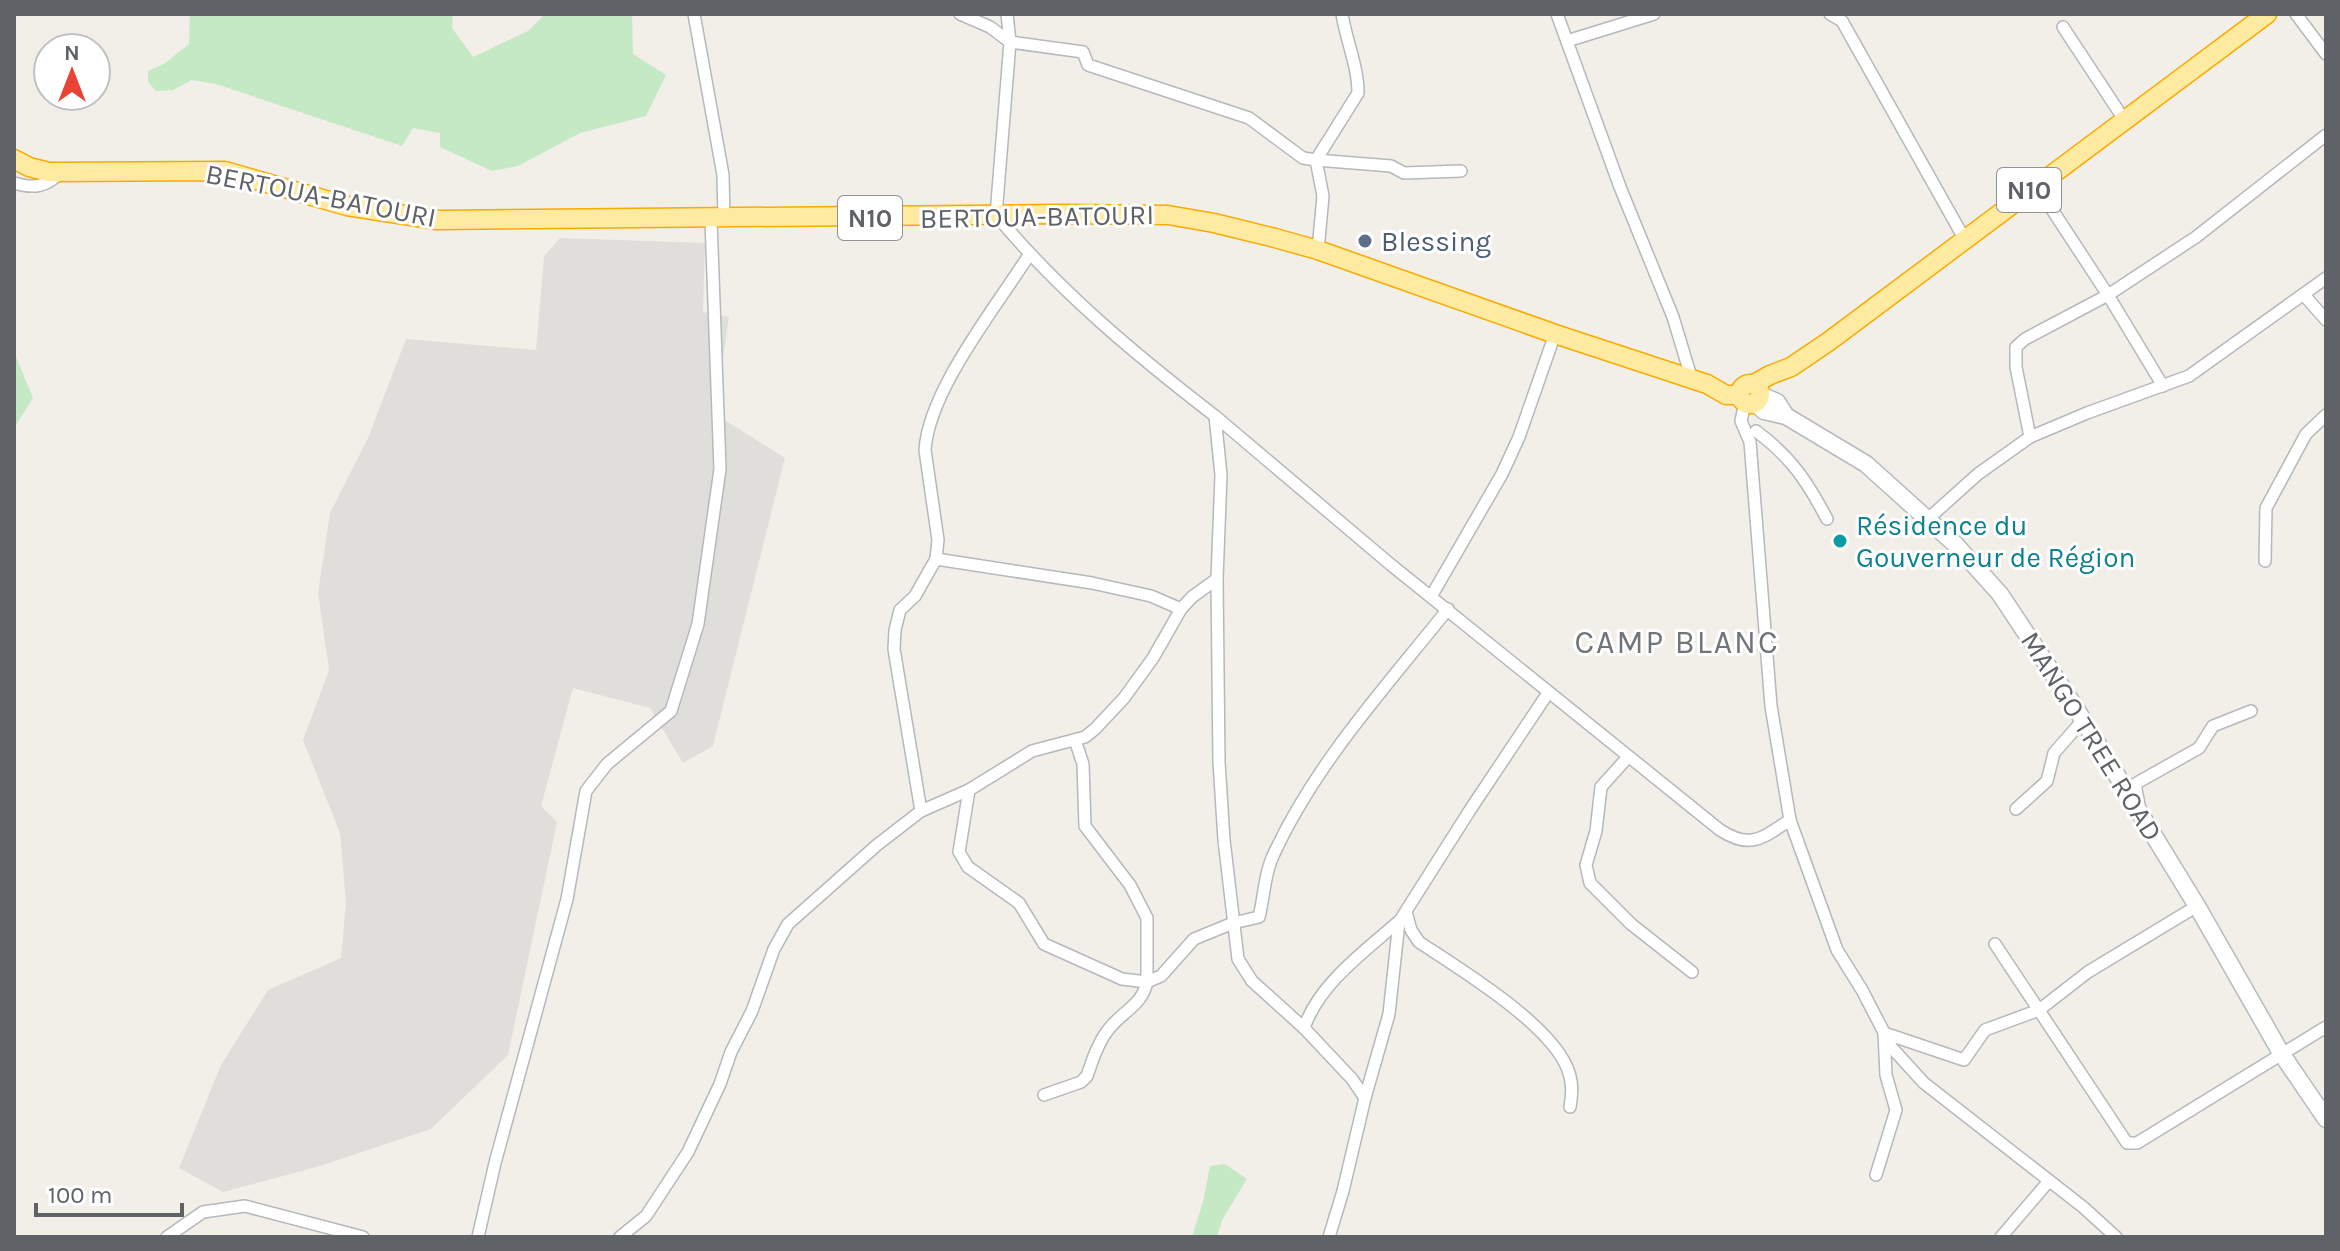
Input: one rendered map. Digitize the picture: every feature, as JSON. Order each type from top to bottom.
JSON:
[{"type":"highway","name":"N10","points":[[1751,395],[1774,387],[1791,367],[2267,14]]},
{"type":"highway","name":"BERTOUA-BATOURI","points":[[14,159],[40,170],[61,172],[225,171],[347,206],[437,220],[1168,215],[1214,223],[1318,250],[1700,382],[1726,395],[1751,395]]},
{"type":"main road","name":"MANGO TREE ROAD","points":[[1751,395],[1764,411],[1786,416],[1866,464],[1929,518],[2000,594],[2141,813],[2281,1053],[2326,1119]]},
{"type":"street","points":[[478,1237],[495,1163],[567,899],[586,791],[607,764],[671,711],[698,624],[720,469],[718,220],[723,175],[694,14]]},
{"type":"street","points":[[960,14],[990,27],[1010,42],[1083,52],[1088,65],[1249,118],[1303,158],[1391,166],[1404,173],[1461,171]]},
{"type":"street","points":[[1007,14],[1010,42],[996,215],[1029,255],[1128,347],[1548,693],[1720,830],[1741,841],[1750,842],[1790,820]]},
{"type":"street","points":[[1318,250],[1323,196],[1316,160],[1358,93],[1342,14]]},
{"type":"street","points":[[1557,14],[1620,187],[1700,382]]},
{"type":"street","points":[[1830,14],[1842,21],[1965,240]]},
{"type":"street","points":[[2296,14],[2326,54]]},
{"type":"street","points":[[1567,41],[1647,15]]},
{"type":"street","points":[[2063,27],[2125,121]]},
{"type":"street","points":[[2030,437],[2016,367],[2016,347],[2025,339],[2108,295],[2196,237],[2326,135]]},
{"type":"street","points":[[14,183],[41,187],[61,172]]},
{"type":"street","points":[[2036,185],[2163,386]]},
{"type":"street","points":[[921,811],[895,666],[895,630],[900,610],[915,596],[936,559],[938,540],[925,450],[926,435],[943,390],[955,369],[1029,255]]},
{"type":"street","points":[[1929,518],[1978,474],[2030,437],[2204,368],[2326,278]]},
{"type":"street","points":[[2304,295],[2326,320]]},
{"type":"street","points":[[1432,595],[1502,474],[1519,437],[1555,334]]},
{"type":"street","points":[[1751,395],[1758,420],[1753,437],[1771,706],[1790,820],[1837,950],[1854,975],[1892,1048],[1924,1083],[2116,1237]]},
{"type":"street","points":[[2265,561],[2266,508],[2306,434],[2326,415]]},
{"type":"street","points":[[1215,416],[1221,475],[1217,579],[1219,762],[1238,959],[1246,975],[1304,1028],[1352,1079],[1365,1098]]},
{"type":"street","points":[[1753,437],[1779,448],[1804,476],[1827,519]]},
{"type":"street","points":[[936,559],[1092,583],[1151,596],[1181,609]]},
{"type":"street","points":[[620,1237],[646,1216],[688,1152],[752,1011],[774,949],[788,924],[865,854],[921,811],[969,790],[1021,756],[1075,740],[1095,729],[1124,698],[1153,658],[1181,609],[1217,579]]},
{"type":"street","points":[[969,790],[959,852],[968,867],[1019,903],[1044,944],[1122,979],[1147,982],[1161,976],[1194,939],[1233,923],[1259,917],[1271,860],[1311,784],[1362,714],[1448,609]]},
{"type":"street","points":[[1304,1028],[1309,1013],[1328,988],[1402,917],[1548,693]]},
{"type":"street","points":[[2141,813],[2135,784],[2199,748],[2213,726],[2251,711]]},
{"type":"street","points":[[2016,809],[2047,781],[2054,753],[2083,720]]},
{"type":"street","points":[[1044,1095],[1081,1082],[1087,1076],[1108,1029],[1137,1004],[1147,982],[1147,918],[1130,885],[1085,826],[1083,764],[1075,740]]},
{"type":"street","points":[[1628,757],[1601,787],[1596,831],[1586,875],[1590,883],[1631,924],[1692,972]]},
{"type":"street","points":[[1884,1033],[1964,1060],[1985,1030],[2039,1010],[2088,972],[2197,906]]},
{"type":"street","points":[[1329,1237],[1389,1014],[1402,917]]},
{"type":"street","points":[[1402,917],[1419,942],[1531,1022],[1551,1043],[1569,1072],[1572,1088],[1570,1107]]},
{"type":"street","points":[[1995,944],[2127,1143],[2143,1140],[2326,1027]]},
{"type":"street","points":[[1876,1175],[1896,1110],[1886,1075],[1884,1033]]},
{"type":"street","points":[[2001,1237],[2049,1181]]},
{"type":"street","points":[[167,1237],[203,1212],[245,1206],[363,1237]]},
{"type":"shaded area","points":[[560,238],[705,243],[703,312],[729,317],[715,414],[785,458],[713,746],[683,763],[650,708],[573,688],[541,806],[557,822],[508,1055],[431,1129],[320,1166],[223,1192],[179,1168],[221,1065],[268,990],[341,958],[346,902],[340,833],[303,740],[329,670],[318,593],[330,513],[368,438],[406,339],[536,350],[544,256]]},
{"type":"green space","points":[[190,14],[453,14],[452,28],[473,57],[528,31],[545,14],[632,14],[633,54],[666,75],[646,116],[580,133],[518,166],[492,171],[440,147],[440,133],[413,128],[402,146],[216,84],[192,80],[173,90],[156,91],[148,82],[148,71],[164,64],[189,44]]},
{"type":"green space","points":[[14,352],[33,398],[14,428]]},
{"type":"green space","points":[[1225,1164],[1247,1179],[1222,1220],[1217,1237],[1192,1237],[1210,1166]]},
{"type":"place","name":"Blessing","points":[[1365,241]]},
{"type":"place","name":"Résidence du Gouverneur de Région","points":[[1840,541]]},
{"type":"district","name":"CAMP BLANC","points":[[1677,642]]}]
